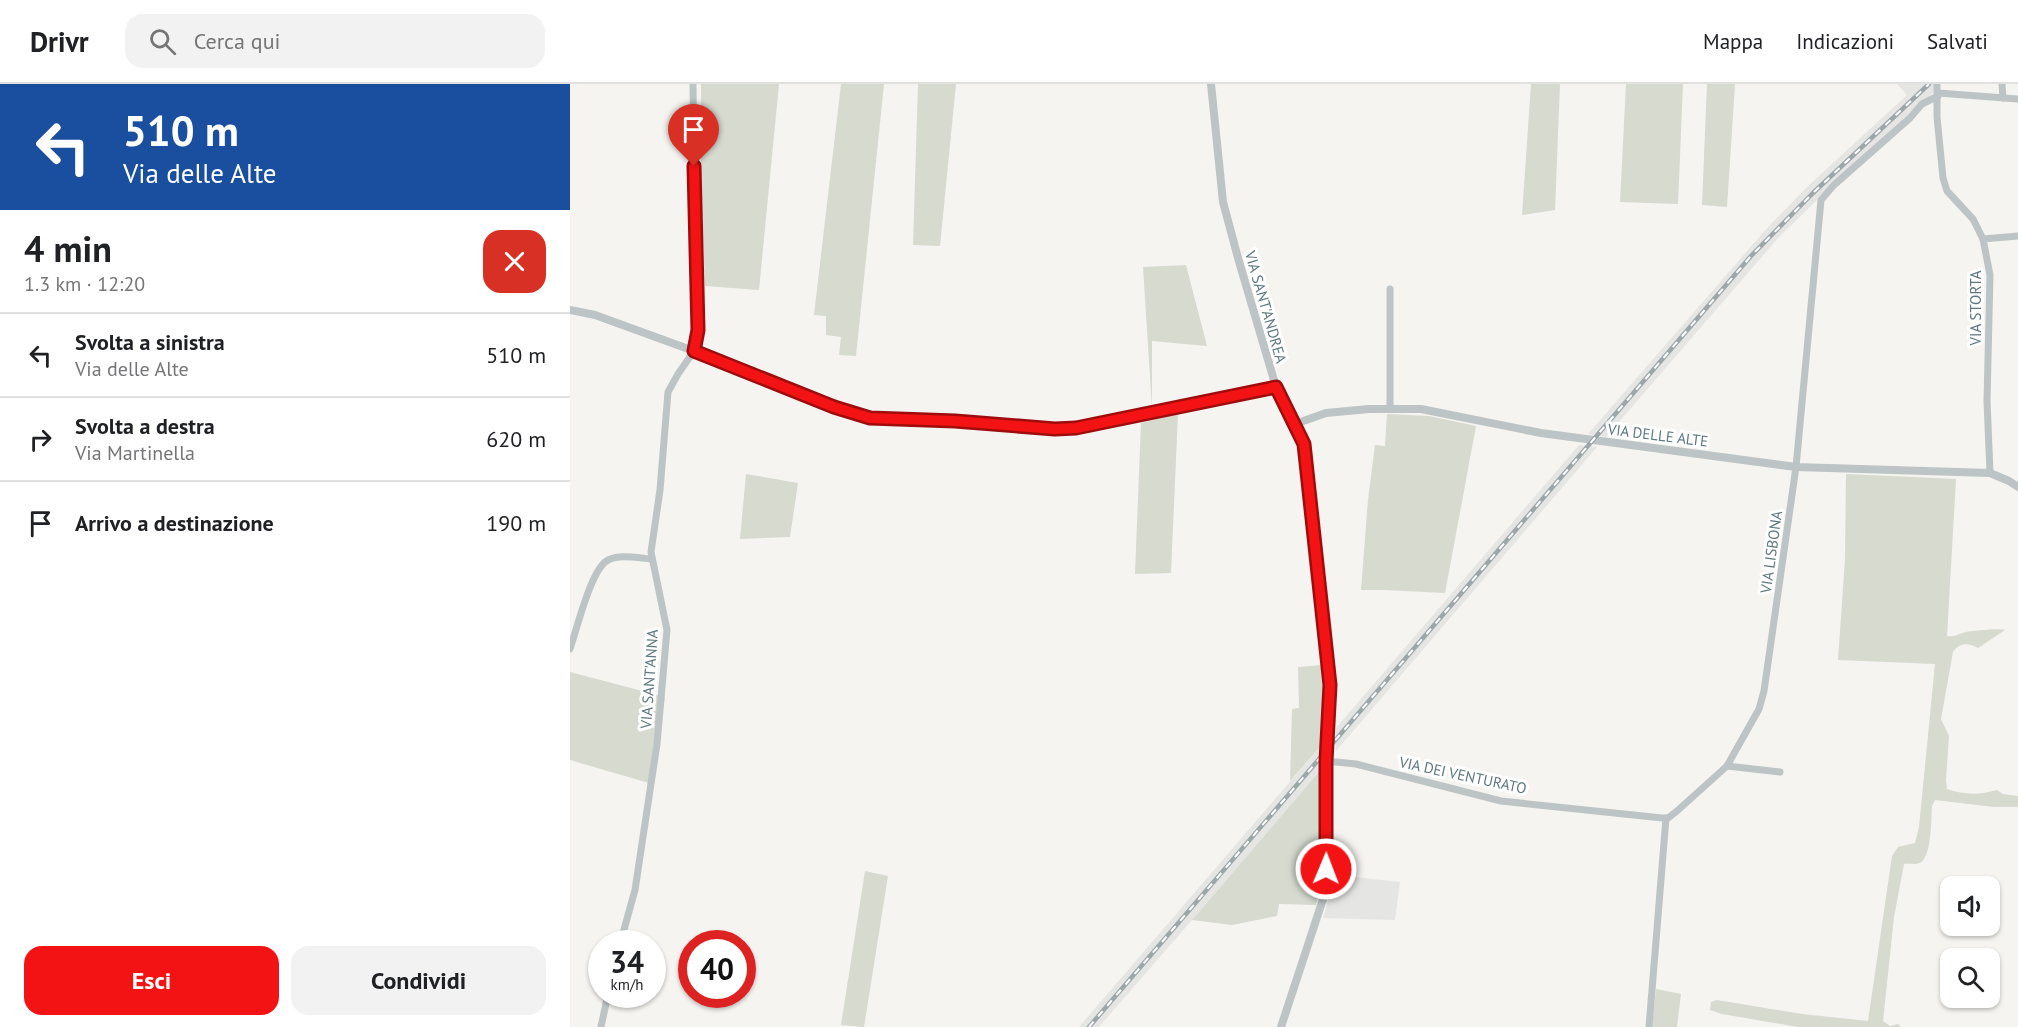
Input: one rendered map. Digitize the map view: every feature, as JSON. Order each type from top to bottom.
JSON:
[{"type":"street","points":[[693,84],[698,330],[694,351]]},
{"type":"street","name":"VIA SANT'ANDREA","points":[[1211,84],[1223,202],[1276,387],[1304,444],[1330,685],[1326,761],[1326,890],[1281,1027]]},
{"type":"street","name":"VIA STORTA","points":[[1937,84],[1943,178],[1947,191],[1973,219],[1988,255],[1990,275],[1987,401],[1990,473]]},
{"type":"street","points":[[2002,84],[2003,98]]},
{"type":"street","points":[[1938,94],[2018,99]]},
{"type":"street","name":"VIA LISBONA","points":[[1666,818],[1677,811],[1727,766],[1759,709],[1764,691],[1797,467],[1821,200],[1834,185],[1910,118],[1922,104],[1938,94]]},
{"type":"street","points":[[1983,239],[2018,236]]},
{"type":"street","points":[[1390,289],[1390,408]]},
{"type":"street","points":[[570,310],[596,315],[834,407],[870,418],[955,421],[1055,429],[1076,428],[1276,387]]},
{"type":"street","name":"VIA SANT'ANNA","points":[[624,930],[635,890],[657,744],[667,630],[656,572],[651,559],[668,392],[694,351]]},
{"type":"street","name":"VIA DELLE ALTE","points":[[1295,424],[1326,413],[1390,408],[1421,409],[1541,433],[1797,467],[1990,473],[2018,487]]},
{"type":"street","points":[[570,649],[594,576],[606,561],[621,557],[651,559]]},
{"type":"street","name":"VIA DEI VENTURATO","points":[[1326,761],[1356,764],[1501,801],[1666,818]]},
{"type":"street","points":[[1727,766],[1780,772]]},
{"type":"street","points":[[1649,1027],[1666,818]]},
{"type":"street","points":[[601,1027],[605,1008]]},
{"type":"shaded area","points":[[701,84],[779,84],[759,290],[705,286],[701,188]]},
{"type":"shaded area","points":[[841,84],[884,84],[856,356],[839,355],[841,337],[826,335],[826,316],[814,315]]},
{"type":"shaded area","points":[[918,84],[956,84],[940,246],[913,245]]},
{"type":"shaded area","points":[[1531,84],[1560,84],[1555,210],[1522,215]]},
{"type":"shaded area","points":[[1626,84],[1683,84],[1678,204],[1620,202]]},
{"type":"shaded area","points":[[1707,84],[1735,84],[1727,207],[1702,205]]},
{"type":"shaded area","points":[[1897,84],[1934,84],[1936,90],[1779,237],[1606,437],[1588,434],[1768,227],[1808,186],[1907,95]]},
{"type":"shaded area","points":[[1186,265],[1207,346],[1152,341],[1152,408],[1143,267]]},
{"type":"shaded area","points":[[1178,414],[1171,573],[1135,574],[1141,423]]},
{"type":"shaded area","points":[[1387,414],[1429,416],[1476,426],[1445,593],[1361,590],[1375,445],[1385,446]]},
{"type":"shaded area","points":[[1579,445],[1597,447],[1336,751],[1336,728]]},
{"type":"shaded area","points":[[746,474],[798,483],[790,537],[740,539]]},
{"type":"shaded area","points":[[1846,474],[1956,479],[1947,636],[1980,630],[2005,630],[1978,648],[1965,644],[1953,652],[1941,719],[1949,736],[1947,789],[1972,794],[1997,790],[2003,794],[2018,796],[2018,807],[1994,807],[1935,800],[1932,806],[1929,847],[1923,860],[1919,863],[1904,864],[1894,917],[1883,1021],[1890,1026],[1898,1024],[1901,1027],[1798,1027],[1710,1010],[1711,1002],[1717,1000],[1802,1014],[1868,1021],[1892,856],[1898,847],[1915,843],[1919,827],[1935,664],[1838,660],[1845,559]]},
{"type":"shaded area","points":[[1323,665],[1325,741],[1290,781],[1292,709],[1299,708],[1298,667]]},
{"type":"shaded area","points":[[570,672],[665,697],[649,783],[570,760]]},
{"type":"shaded area","points":[[1325,741],[1324,766],[1192,920],[1099,1027],[1079,1027]]},
{"type":"shaded area","points":[[1324,766],[1324,873],[1316,905],[1279,904],[1277,916],[1232,925],[1192,920]]},
{"type":"shaded area","points":[[865,871],[888,876],[864,1027],[841,1025]]},
{"type":"shaded area","points":[[1335,875],[1400,882],[1395,920],[1323,918]]},
{"type":"shaded area","points":[[1656,989],[1681,994],[1677,1027],[1652,1027]]},
{"type":"railway","points":[[1089,1027],[1751,256],[1813,193],[1929,84]]},
{"type":"route","points":[[694,166],[698,330],[694,351],[834,407],[870,418],[955,421],[1055,429],[1076,428],[1276,387],[1304,444],[1330,685],[1326,761],[1326,869]]}]
